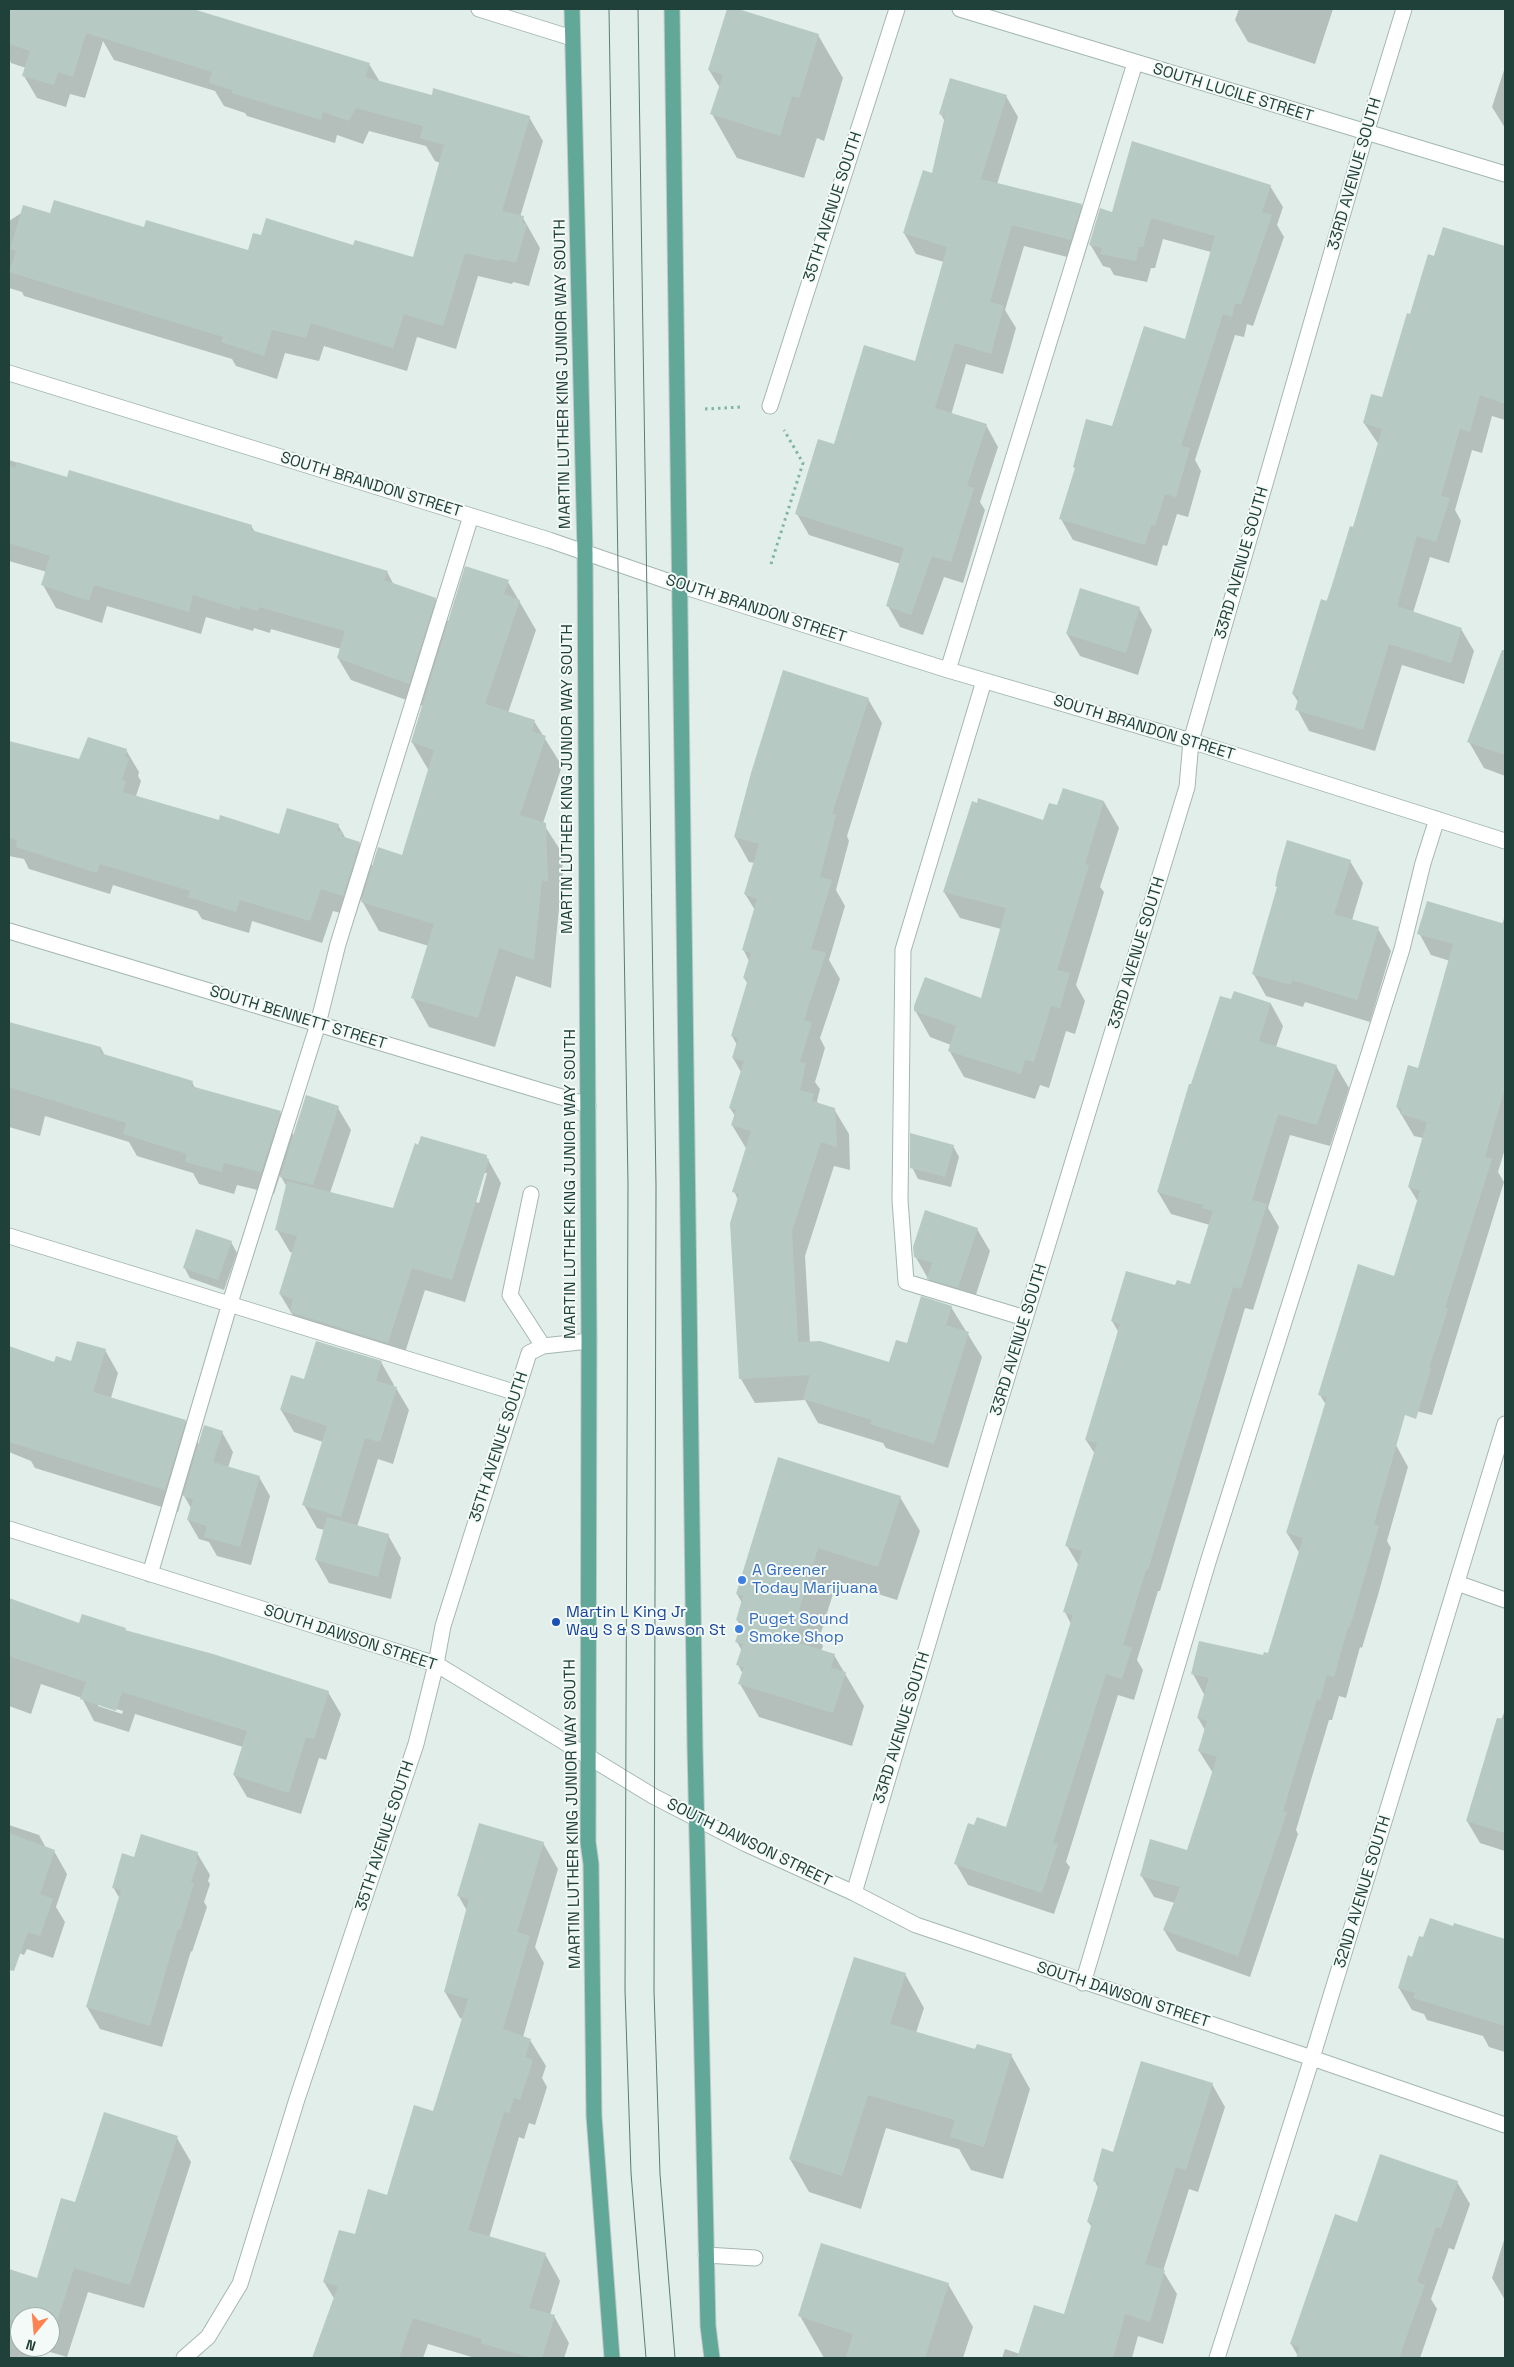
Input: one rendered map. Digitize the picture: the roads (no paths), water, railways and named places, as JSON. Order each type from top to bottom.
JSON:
[{"type":"main road","name":"MARTIN LUTHER KING JUNIOR WAY SOUTH","points":[[572,9],[585,552],[589,1341],[588,1842],[591,1864],[594,2116],[612,2358]]},
{"type":"main road","points":[[672,9],[695,1748],[706,2255],[712,2358]]},
{"type":"street","points":[[479,9],[572,38]]},
{"type":"street","name":"35TH AVENUE SOUTH","points":[[770,406],[897,9]]},
{"type":"street","name":"SOUTH LUCILE STREET","points":[[960,9],[1505,174]]},
{"type":"street","name":"33RD AVENUE SOUTH","points":[[854,1893],[1025,1318],[1187,787],[1191,741],[1366,133],[1404,9]]},
{"type":"street","points":[[948,670],[1135,63]]},
{"type":"street","name":"SOUTH BRANDON STREET","points":[[9,373],[585,552],[679,585],[948,670],[1191,741],[1505,841]]},
{"type":"street","points":[[150,1574],[230,1304],[318,1024],[338,944],[471,516]]},
{"type":"street","points":[[984,681],[903,950],[900,1200],[906,1282],[1025,1318]]},
{"type":"street","points":[[1083,1983],[1208,1562],[1402,949],[1422,862],[1437,819]]},
{"type":"street","name":"SOUTH BENNETT STREET","points":[[9,931],[588,1105]]},
{"type":"street","points":[[531,1194],[510,1295],[543,1346],[589,1341]]},
{"type":"street","points":[[9,1236],[517,1392]]},
{"type":"street","name":"35TH AVENUE SOUTH","points":[[184,2358],[208,2336],[240,2284],[297,2099],[416,1744],[436,1664],[443,1626],[529,1354],[543,1346]]},
{"type":"street","name":"32ND AVENUE SOUTH","points":[[1217,2358],[1312,2058],[1505,1424]]},
{"type":"street","name":"SOUTH DAWSON STREET","points":[[9,1529],[436,1664],[589,1759],[697,1818],[746,1844],[854,1893],[916,1925],[1505,2125]]},
{"type":"street","points":[[1457,1583],[1505,1600]]},
{"type":"street","points":[[706,2255],[755,2258]]},
{"type":"tram line","points":[[609,9],[628,1184],[625,1990],[631,2173],[646,2358]]},
{"type":"tram line","points":[[638,9],[656,1186],[654,1991],[660,2174],[675,2358]]},
{"type":"place","name":"A Greener Today Marijuana","points":[[742,1580]]},
{"type":"place","name":"Martin L King Jr Way S & S Dawson St","points":[[556,1622]]},
{"type":"place","name":"Puget Sound Smoke Shop","points":[[739,1629]]}]
